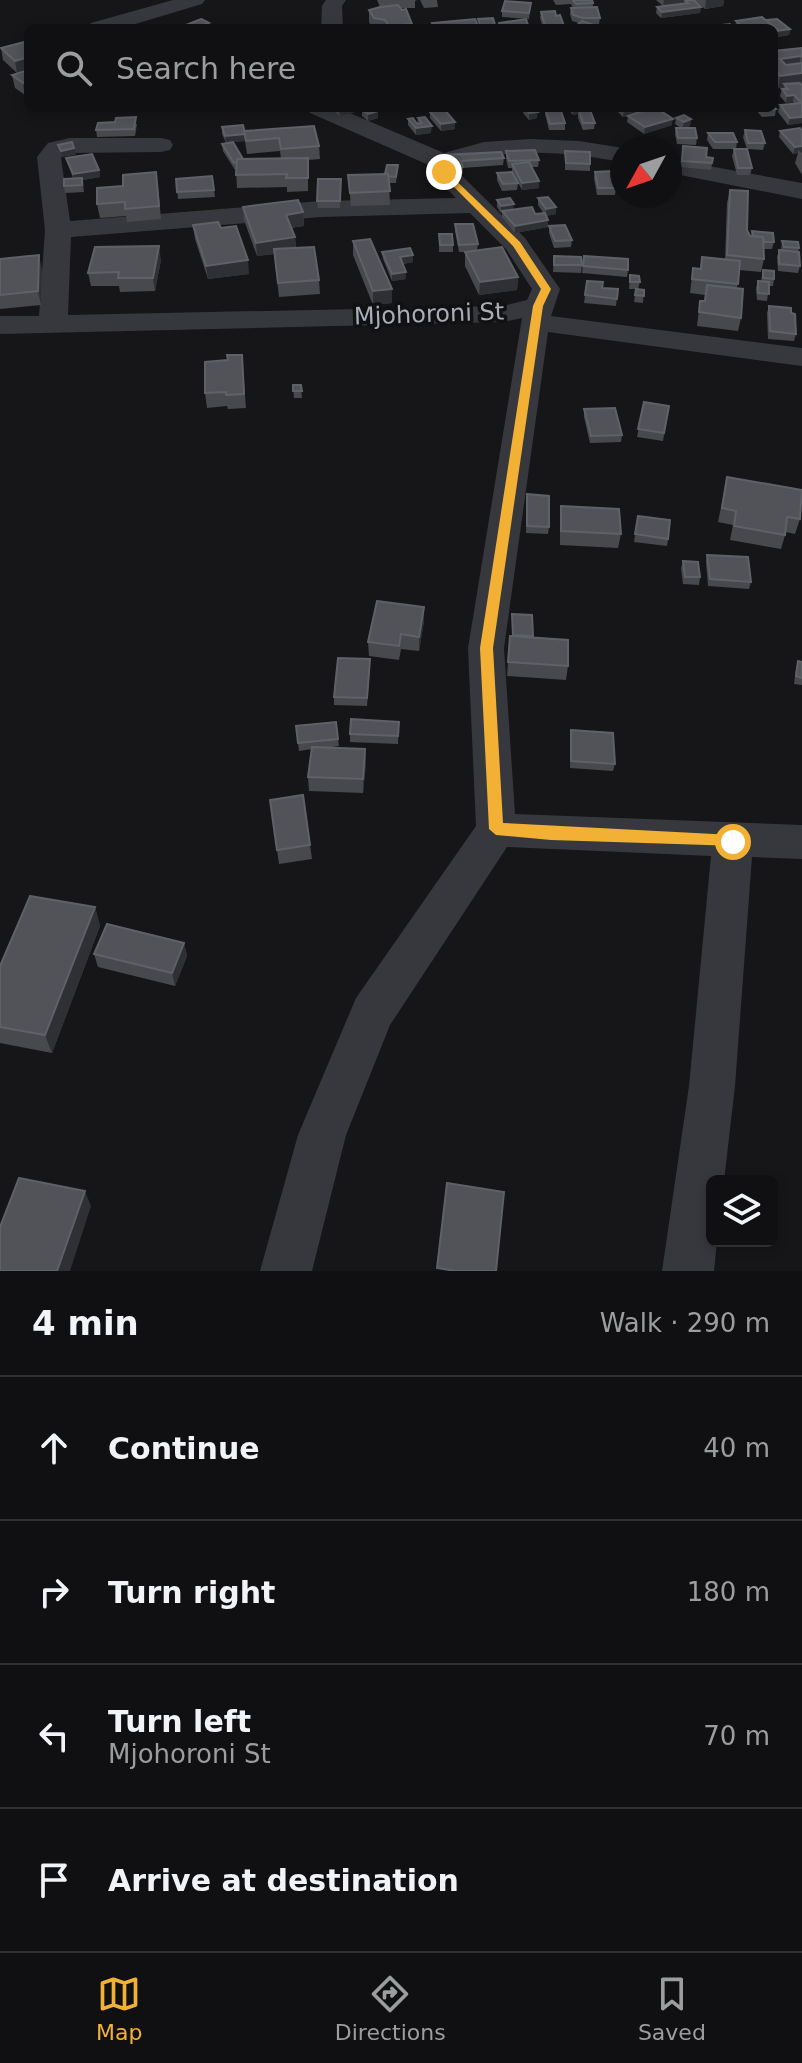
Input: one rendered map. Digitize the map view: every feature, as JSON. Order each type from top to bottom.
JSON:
[{"type":"street","points":[[113,24],[195,0]]},
{"type":"street","points":[[332,24],[332,6],[336,0]]},
{"type":"street","points":[[327,112],[443,162],[460,154],[534,146],[610,153]]},
{"type":"street","points":[[53,324],[58,230],[49,157],[57,148],[70,145],[161,145]]},
{"type":"street","name":"Mjohoroni St","points":[[0,325],[536,314],[546,289],[516,244],[444,172],[443,162]]},
{"type":"street","points":[[682,168],[802,191]]},
{"type":"street","points":[[58,230],[321,209],[477,205]]},
{"type":"street","points":[[286,1271],[322,1135],[372,1013],[496,829],[486,648],[536,314],[802,357]]},
{"type":"street","points":[[496,829],[733,842],[802,842]]},
{"type":"street","points":[[688,1271],[712,1086],[733,842]]},
{"type":"building","points":[[573,0],[592,0],[593,3],[576,4]]},
{"type":"building","points":[[685,0],[694,0],[701,7],[662,12],[657,7],[688,3]]},
{"type":"building","points":[[505,1],[531,3],[529,13],[502,11]]},
{"type":"building","points":[[398,5],[402,10],[406,9],[412,24],[388,24],[385,20],[374,18],[369,10]]},
{"type":"building","points":[[597,7],[600,18],[573,15],[571,8]]},
{"type":"building","points":[[555,11],[563,24],[544,24],[541,12]]},
{"type":"building","points":[[762,17],[771,24],[739,24],[736,21]]},
{"type":"building","points":[[493,18],[495,24],[480,24],[478,19]]},
{"type":"building","points":[[201,19],[209,23],[206,24],[188,24]]},
{"type":"building","points":[[475,19],[477,24],[433,24]]},
{"type":"building","points":[[526,19],[528,24],[499,24]]},
{"type":"building","points":[[777,19],[790,29],[778,31],[778,24],[766,20]]},
{"type":"building","points":[[24,42],[24,58],[15,61],[1,48]]},
{"type":"building","points":[[802,48],[802,57],[780,59],[786,65],[802,63],[802,73],[780,76],[778,51]]},
{"type":"building","points":[[24,71],[24,83],[23,83],[12,75]]},
{"type":"building","points":[[800,83],[802,101],[794,95],[787,96],[782,89],[788,89],[784,84]]},
{"type":"building","points":[[802,103],[802,117],[790,118],[780,105]]},
{"type":"building","points":[[430,112],[447,112],[455,122],[441,124]]},
{"type":"building","points":[[546,112],[561,112],[565,123],[550,124]]},
{"type":"building","points":[[579,112],[591,112],[595,123],[583,123]]},
{"type":"building","points":[[640,112],[662,112],[673,119],[645,127],[628,116]]},
{"type":"building","points":[[684,115],[691,119],[684,122],[676,118]]},
{"type":"building","points":[[136,117],[134,129],[96,130],[98,123]]},
{"type":"building","points":[[425,117],[432,126],[416,128],[408,119],[413,118],[417,124],[422,123],[418,118]]},
{"type":"building","points":[[243,125],[245,134],[225,136],[222,127]]},
{"type":"building","points":[[314,126],[319,146],[281,149],[279,138],[246,141],[244,131]]},
{"type":"building","points":[[676,128],[695,128],[697,138],[682,138],[678,136]]},
{"type":"building","points":[[800,128],[802,146],[795,147],[780,131]]},
{"type":"building","points":[[745,130],[761,131],[765,143],[748,143]]},
{"type":"building","points":[[708,133],[733,133],[737,142],[715,142]]},
{"type":"building","points":[[72,142],[74,148],[61,151],[58,145]]},
{"type":"building","points":[[233,142],[243,159],[237,159],[234,163],[222,144]]},
{"type":"building","points":[[683,146],[707,148],[706,157],[713,158],[712,163],[682,161]]},
{"type":"building","points":[[734,149],[747,149],[752,168],[738,168]]},
{"type":"building","points":[[535,150],[539,160],[509,161],[506,151]]},
{"type":"building","points":[[565,151],[590,152],[590,164],[566,163]]},
{"type":"building","points":[[501,152],[504,158],[461,161],[463,167],[448,168],[443,155]]},
{"type":"building","points":[[92,154],[99,170],[73,174],[66,158]]},
{"type":"building","points":[[308,158],[308,178],[286,178],[287,174],[236,175],[237,159]]},
{"type":"building","points":[[529,162],[539,181],[522,183],[512,164]]},
{"type":"building","points":[[387,165],[398,165],[396,177],[385,174]]},
{"type":"building","points":[[610,171],[610,188],[598,188],[595,172]]},
{"type":"building","points":[[156,172],[159,206],[125,209],[125,202],[97,204],[97,188],[123,186],[123,175]]},
{"type":"building","points":[[512,172],[518,183],[503,184],[497,173]]},
{"type":"building","points":[[388,174],[390,191],[350,193],[348,175]]},
{"type":"building","points":[[212,176],[214,190],[177,192],[176,179]]},
{"type":"building","points":[[82,178],[82,185],[64,186],[64,179]]},
{"type":"building","points":[[318,179],[341,179],[340,201],[317,201]]},
{"type":"building","points":[[730,190],[748,191],[747,230],[750,236],[763,237],[764,259],[727,255]]},
{"type":"building","points":[[548,197],[556,207],[546,209],[538,198]]},
{"type":"building","points":[[510,198],[514,204],[501,206],[497,200]]},
{"type":"building","points":[[298,200],[303,212],[286,215],[295,237],[256,243],[243,207]]},
{"type":"building","points":[[532,207],[535,214],[545,213],[548,220],[515,226],[502,211]]},
{"type":"building","points":[[218,222],[221,228],[236,226],[248,260],[206,266],[193,225]]},
{"type":"building","points":[[455,224],[473,224],[478,244],[459,245]]},
{"type":"building","points":[[565,225],[572,240],[555,241],[549,226]]},
{"type":"building","points":[[752,231],[773,233],[774,242],[764,242],[763,237],[753,236]]},
{"type":"building","points":[[439,234],[452,234],[453,245],[440,245]]},
{"type":"building","points":[[370,239],[392,289],[373,291],[353,241]]},
{"type":"building","points":[[782,241],[798,242],[799,248],[784,247]]},
{"type":"building","points":[[159,246],[153,278],[118,278],[119,272],[88,273],[95,247]]},
{"type":"building","points":[[314,247],[319,280],[278,283],[274,249]]},
{"type":"building","points":[[502,247],[518,277],[480,282],[465,252]]},
{"type":"building","points":[[410,248],[413,255],[400,257],[406,272],[392,274],[382,252]]},
{"type":"building","points":[[779,250],[799,252],[800,266],[779,264]]},
{"type":"building","points":[[39,255],[38,291],[0,295],[0,259]]},
{"type":"building","points":[[554,256],[581,257],[582,265],[554,265]]},
{"type":"building","points":[[584,256],[628,259],[628,270],[583,266]]},
{"type":"building","points":[[702,257],[740,261],[738,284],[692,279],[693,268],[701,269]]},
{"type":"building","points":[[763,270],[774,271],[774,279],[763,278]]},
{"type":"building","points":[[630,275],[639,276],[640,282],[630,282]]},
{"type":"building","points":[[587,281],[603,282],[602,288],[618,289],[617,299],[585,295]]},
{"type":"building","points":[[758,281],[769,282],[769,294],[758,293]]},
{"type":"building","points":[[707,285],[743,289],[741,318],[699,312],[700,301],[705,301]]},
{"type":"building","points":[[636,289],[644,290],[644,296],[635,295]]},
{"type":"building","points":[[769,306],[791,308],[791,313],[795,314],[796,334],[770,331]]},
{"type":"building","points":[[227,355],[242,355],[244,394],[205,393],[205,362],[228,360]]},
{"type":"building","points":[[293,385],[301,385],[302,391],[293,391]]},
{"type":"building","points":[[644,402],[669,406],[664,433],[638,429]]},
{"type":"building","points":[[615,408],[622,435],[591,436],[584,409]]},
{"type":"building","points":[[727,477],[802,490],[800,519],[787,517],[785,535],[734,526],[736,511],[722,508]]},
{"type":"building","points":[[527,494],[549,496],[549,527],[527,526]]},
{"type":"building","points":[[561,506],[619,509],[621,534],[561,531]]},
{"type":"building","points":[[638,516],[670,520],[668,539],[635,534]]},
{"type":"building","points":[[707,555],[748,557],[751,582],[710,579]]},
{"type":"building","points":[[683,561],[698,562],[700,577],[685,577]]},
{"type":"building","points":[[377,601],[424,607],[419,637],[401,634],[399,646],[368,642]]},
{"type":"building","points":[[512,614],[532,615],[533,636],[513,635]]},
{"type":"building","points":[[510,636],[568,640],[568,666],[508,662]]},
{"type":"building","points":[[338,658],[370,659],[367,698],[334,697]]},
{"type":"building","points":[[798,661],[802,662],[802,678],[796,676]]},
{"type":"building","points":[[351,719],[399,722],[398,736],[350,734]]},
{"type":"building","points":[[336,722],[338,739],[298,743],[296,726]]},
{"type":"building","points":[[571,730],[613,733],[615,764],[571,761]]},
{"type":"building","points":[[312,747],[365,749],[363,779],[308,777]]},
{"type":"building","points":[[303,795],[310,845],[277,850],[270,800]]},
{"type":"building","points":[[30,896],[95,907],[45,1035],[0,1027],[0,966]]},
{"type":"building","points":[[107,924],[184,943],[172,973],[94,954]]},
{"type":"building","points":[[19,1178],[85,1191],[57,1271],[0,1271],[0,1227]]},
{"type":"building","points":[[447,1183],[504,1192],[496,1271],[437,1268]]},
{"type":"route","points":[[444,172],[516,244],[546,289],[538,306],[486,648],[496,829],[733,842]]}]
